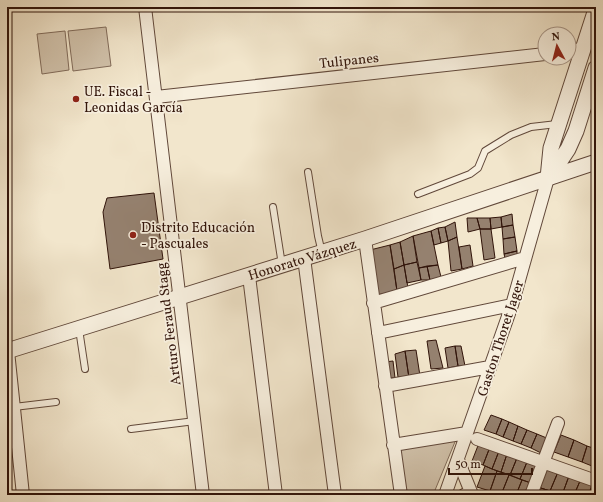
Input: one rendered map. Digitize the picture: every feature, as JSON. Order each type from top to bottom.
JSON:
[{"type":"street","name":"Arturo Feraud Stagg","points":[[145,7],[203,495]]},
{"type":"street","name":"Gaston Thoret Jager","points":[[577,48],[596,9]]},
{"type":"street","name":"Tulipanes","points":[[156,97],[537,55]]},
{"type":"street","name":"Gaston Thoret Jager","points":[[445,495],[458,460],[472,436],[490,367],[512,305],[526,258],[548,178],[551,148],[559,124],[572,66]]},
{"type":"street","name":"Gaston Thoret Jager","points":[[548,178],[568,149],[576,131],[596,68]]},
{"type":"street","name":"Honorato Vázquez","points":[[8,351],[322,253],[596,162]]},
{"type":"street","points":[[365,239],[401,495]]},
{"type":"street","points":[[304,258],[335,495]]},
{"type":"street","points":[[374,303],[526,258]]},
{"type":"street","points":[[249,276],[276,495]]},
{"type":"street","points":[[378,333],[512,305]]},
{"type":"street","points":[[8,351],[23,495]]},
{"type":"street","points":[[385,386],[490,367]]},
{"type":"street","points":[[531,495],[558,423]]},
{"type":"street","points":[[394,445],[472,436],[596,481]]},
{"type":"street","points":[[458,460],[472,494]]},
{"type":"lane","points":[[418,194],[470,174],[478,168],[485,151],[511,135],[531,127],[559,124]]},
{"type":"lane","points":[[308,172],[322,253]]},
{"type":"lane","points":[[273,207],[282,265]]},
{"type":"lane","points":[[79,329],[85,369]]},
{"type":"lane","points":[[14,407],[56,402]]},
{"type":"lane","points":[[132,429],[194,421]]},
{"type":"shaded area","points":[[106,27],[111,66],[73,71],[68,31]]},
{"type":"shaded area","points":[[65,31],[69,70],[42,74],[37,34]]},
{"type":"shaded area","points":[[457,437],[433,495],[403,495],[396,447]]},
{"type":"building","name":"Distrito Educación - Pascuales","points":[[154,193],[163,259],[110,269],[103,212],[107,198]]},
{"type":"building","points":[[512,214],[513,225],[502,227],[501,217]]},
{"type":"building","points":[[501,217],[502,227],[491,229],[490,218]]},
{"type":"building","points":[[467,218],[477,218],[480,229],[468,232]]},
{"type":"building","points":[[477,218],[490,218],[491,229],[480,229]]},
{"type":"building","points":[[455,222],[457,237],[448,241],[445,227]]},
{"type":"building","points":[[513,225],[515,237],[503,239],[502,227]]},
{"type":"building","points":[[445,227],[448,241],[441,243],[438,228]]},
{"type":"building","points":[[438,228],[441,243],[434,245],[431,231]]},
{"type":"building","points":[[480,229],[491,229],[495,258],[484,260]]},
{"type":"building","points":[[431,231],[438,265],[419,268],[413,236]]},
{"type":"building","points":[[413,236],[417,262],[404,265],[400,242]]},
{"type":"building","points":[[457,237],[462,269],[451,271],[448,241]]},
{"type":"building","points":[[515,237],[517,251],[504,254],[503,239]]},
{"type":"building","points":[[400,242],[404,265],[394,269],[390,245]]},
{"type":"building","points":[[390,245],[397,291],[372,296],[366,251]]},
{"type":"building","points":[[470,245],[473,266],[462,269],[459,247]]},
{"type":"building","points":[[517,251],[517,257],[505,258],[504,254]]},
{"type":"building","points":[[417,262],[421,280],[407,283],[404,265]]},
{"type":"building","points":[[404,265],[408,288],[397,291],[394,269]]},
{"type":"building","points":[[438,265],[441,277],[430,280],[427,266]]},
{"type":"building","points":[[427,266],[430,280],[421,280],[419,268]]},
{"type":"building","points":[[436,340],[443,368],[431,369],[427,341]]},
{"type":"building","points":[[455,346],[458,366],[448,368],[445,348]]},
{"type":"building","points":[[455,346],[461,346],[465,366],[458,366]]},
{"type":"building","points":[[416,350],[420,376],[409,378],[405,351]]},
{"type":"building","points":[[405,351],[409,378],[398,377],[395,354]]},
{"type":"building","points":[[393,361],[395,378],[387,378],[385,362]]},
{"type":"building","points":[[491,415],[502,419],[496,434],[484,430]]},
{"type":"building","points":[[502,419],[509,422],[503,437],[496,434]]},
{"type":"building","points":[[509,422],[518,426],[513,441],[503,437]]},
{"type":"building","points":[[518,426],[527,430],[521,444],[513,441]]},
{"type":"building","points":[[527,430],[537,434],[531,448],[521,444]]},
{"type":"building","points":[[537,434],[549,439],[543,454],[531,448]]},
{"type":"building","points":[[561,435],[574,440],[568,457],[554,452]]},
{"type":"building","points":[[574,440],[587,446],[582,462],[568,457]]},
{"type":"building","points":[[479,443],[490,447],[483,465],[472,461]]},
{"type":"building","points":[[587,446],[596,449],[592,466],[582,462]]},
{"type":"building","points":[[490,447],[499,451],[492,469],[483,465]]},
{"type":"building","points":[[499,451],[507,454],[501,472],[492,469]]},
{"type":"building","points":[[596,453],[596,467],[592,466]]},
{"type":"building","points":[[507,454],[517,458],[510,475],[501,472]]},
{"type":"building","points":[[517,458],[527,462],[520,479],[510,475]]},
{"type":"building","points":[[527,462],[538,466],[531,483],[520,479]]},
{"type":"building","points":[[485,466],[497,471],[490,491],[477,487]]},
{"type":"building","points":[[546,467],[558,472],[550,491],[538,487]]},
{"type":"building","points":[[497,471],[509,475],[501,495],[490,491]]},
{"type":"building","points":[[558,472],[569,476],[562,495],[550,491]]},
{"type":"building","points":[[509,475],[522,480],[516,495],[501,495]]},
{"type":"building","points":[[569,476],[580,481],[574,495],[562,495]]},
{"type":"building","points":[[522,480],[531,483],[527,495],[516,495]]},
{"type":"building","points":[[580,481],[592,486],[588,495],[574,495]]},
{"type":"building","points":[[592,486],[596,487],[596,495],[588,495]]},
{"type":"building","points":[[538,487],[550,491],[548,495],[535,495]]},
{"type":"place","name":"UE. Fiscal - Leonidas García","points":[[76,99]]},
{"type":"place","name":"Distrito Educación - Pascuales","points":[[133,235]]}]
